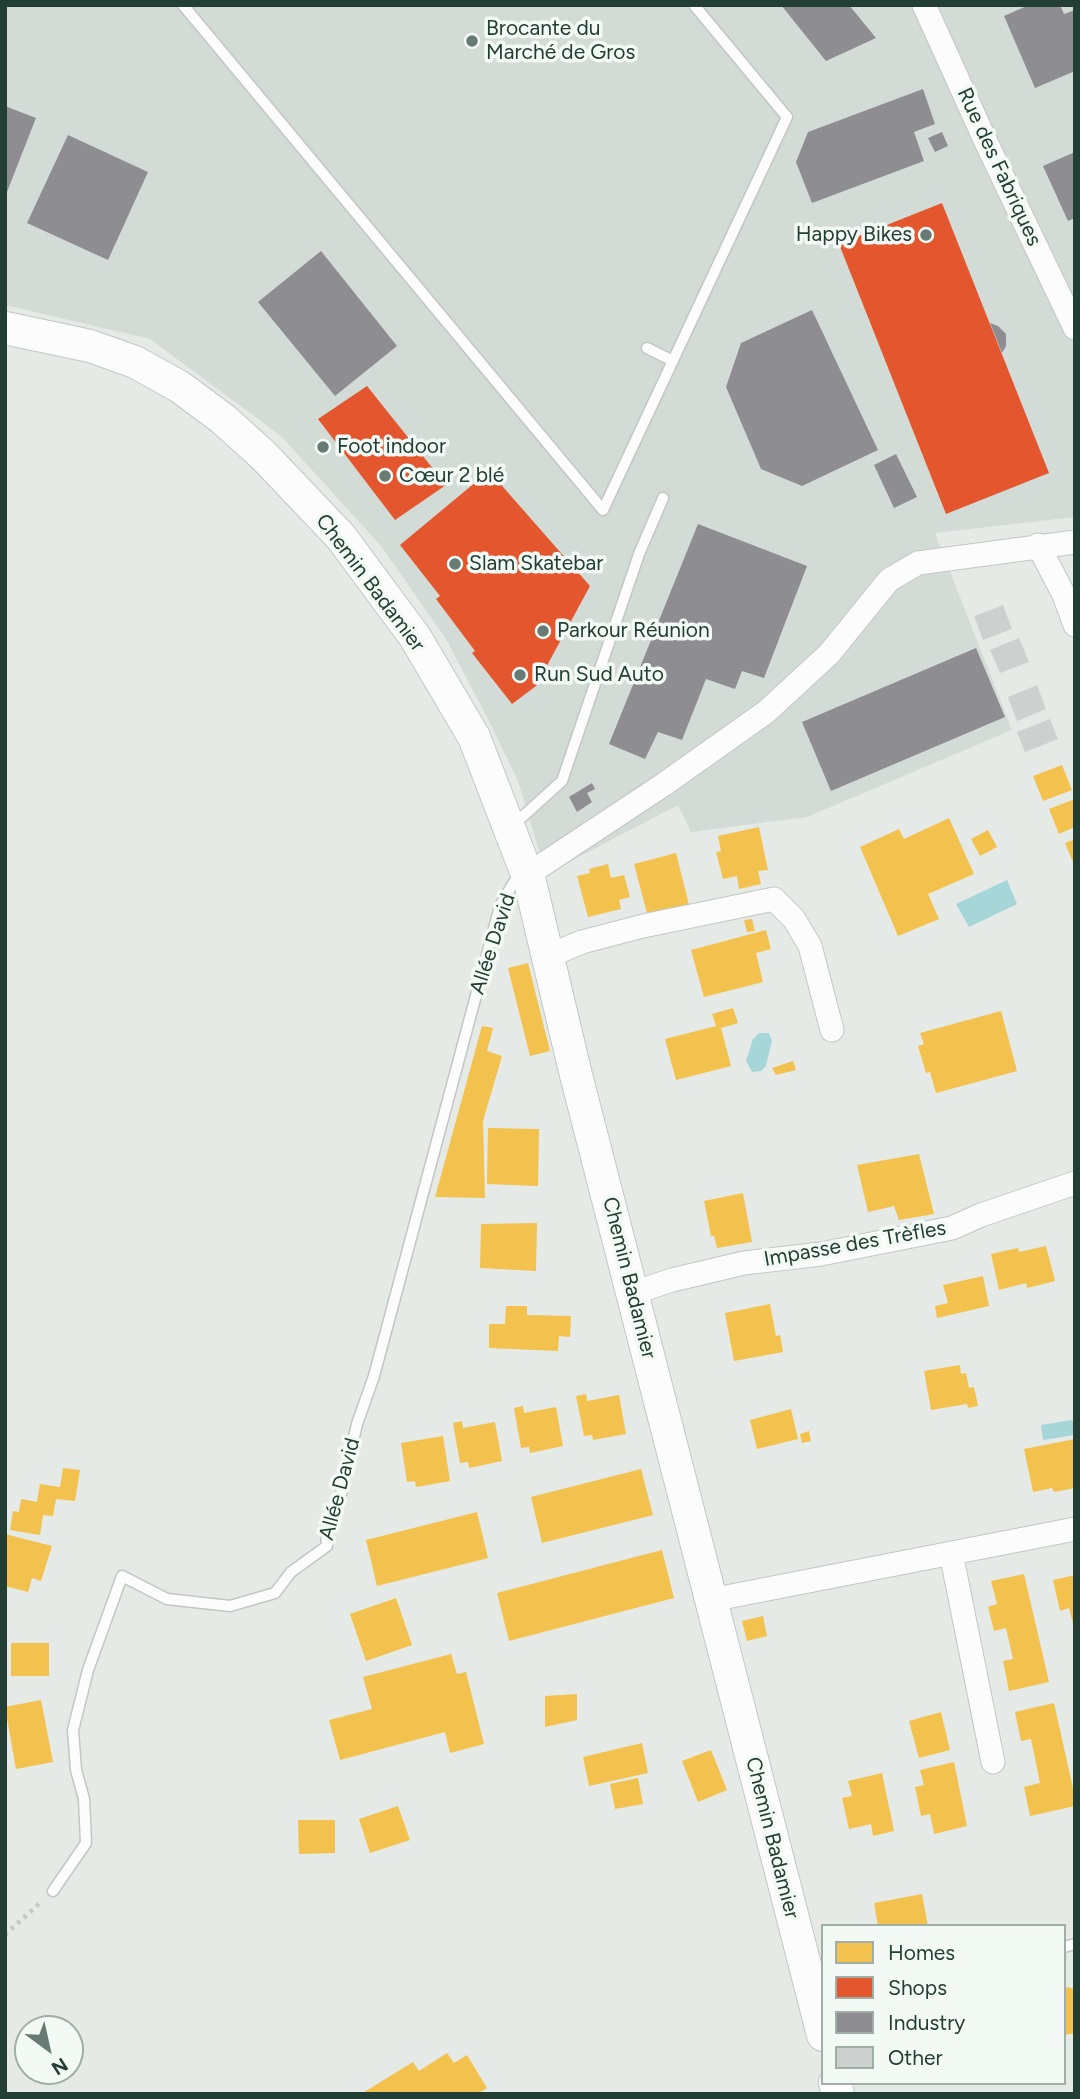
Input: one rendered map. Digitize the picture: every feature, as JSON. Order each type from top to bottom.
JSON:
[{"type":"street","name":"Rue des Fabriques","points":[[924,5],[1075,328]]},
{"type":"street","name":"Chemin Badamier","points":[[5,328],[90,346],[135,362],[180,387],[223,419],[263,455],[341,537],[415,637],[474,737],[527,874],[711,1600],[818,1998],[821,2020]]},
{"type":"street","points":[[527,874],[663,785],[766,712],[829,654],[889,580],[918,563],[1075,542]]},
{"type":"street","points":[[1038,545],[1065,595],[1075,625]]},
{"type":"street","points":[[548,956],[582,942],[643,926],[774,899],[794,919],[810,946],[832,1030]]},
{"type":"street","name":"Impasse des Trèfles","points":[[632,1293],[732,1266],[821,1254],[952,1228],[981,1215],[1075,1183]]},
{"type":"street","points":[[711,1600],[1075,1530]]},
{"type":"street","points":[[951,1553],[993,1762]]},
{"type":"lane","points":[[183,5],[603,510],[787,117],[694,5]]},
{"type":"lane","points":[[647,348],[673,361]]},
{"type":"lane","points":[[509,829],[562,781],[639,554],[663,498]]},
{"type":"lane","name":"Allée David","points":[[53,1891],[86,1843],[84,1800],[76,1770],[73,1730],[88,1670],[122,1576],[167,1600],[230,1606],[275,1593],[291,1572],[327,1546],[326,1528],[341,1494],[356,1424],[374,1376],[500,906],[514,882],[527,874]]},
{"type":"path","points":[[5,1935],[53,1891]]},
{"type":"shaded area","points":[[5,5],[1075,5],[1075,517],[935,533],[1012,730],[807,817],[691,832],[678,805],[546,874],[518,781],[446,639],[381,546],[281,436],[150,339],[5,305]]},
{"type":"water","points":[[1007,880],[1017,904],[969,927],[956,904]]},
{"type":"water","points":[[759,1033],[769,1033],[772,1041],[766,1066],[761,1071],[752,1072],[746,1061],[753,1039]]},
{"type":"water","points":[[1071,1420],[1075,1422],[1075,1435],[1043,1440],[1041,1425]]},
{"type":"building: Homes","points":[[1062,765],[1072,790],[1043,801],[1033,776]]},
{"type":"building: Homes","points":[[1075,799],[1075,827],[1059,834],[1049,809]]},
{"type":"building: Homes","points":[[949,818],[974,874],[928,894],[939,919],[898,936],[860,847],[899,829],[904,839]]},
{"type":"building: Homes","points":[[759,827],[768,870],[758,871],[761,884],[739,889],[737,876],[723,879],[716,852],[721,851],[718,836]]},
{"type":"building: Homes","points":[[988,830],[997,847],[980,856],[971,839]]},
{"type":"building: Homes","points":[[1075,839],[1075,867],[1065,843]]},
{"type":"building: Homes","points":[[676,853],[689,905],[648,917],[634,864]]},
{"type":"building: Homes","points":[[608,864],[611,878],[624,875],[630,897],[619,900],[621,909],[588,917],[577,876],[590,873],[589,869]]},
{"type":"building: Homes","points":[[752,919],[755,931],[747,932],[744,920]]},
{"type":"building: Homes","points":[[766,930],[771,949],[756,953],[763,982],[704,997],[691,950]]},
{"type":"building: Homes","points":[[528,963],[550,1051],[530,1056],[508,968]]},
{"type":"building: Homes","points":[[733,1008],[738,1023],[721,1028],[731,1066],[676,1080],[665,1039],[716,1026],[712,1014]]},
{"type":"building: Homes","points":[[1001,1011],[1017,1071],[936,1093],[930,1072],[926,1073],[918,1046],[924,1044],[920,1033]]},
{"type":"building: Homes","points":[[482,1026],[493,1028],[487,1051],[502,1056],[483,1121],[485,1198],[435,1197]]},
{"type":"building: Homes","points":[[793,1061],[796,1070],[776,1075],[772,1068]]},
{"type":"building: Homes","points":[[488,1128],[539,1129],[538,1186],[487,1184]]},
{"type":"building: Homes","points":[[919,1154],[934,1214],[899,1220],[894,1206],[868,1212],[857,1165]]},
{"type":"building: Homes","points":[[743,1193],[752,1242],[717,1248],[714,1236],[711,1236],[704,1201]]},
{"type":"building: Homes","points":[[537,1223],[536,1271],[480,1268],[481,1224]]},
{"type":"building: Homes","points":[[1046,1246],[1055,1281],[1027,1288],[1026,1283],[999,1290],[991,1254]]},
{"type":"building: Homes","points":[[983,1276],[989,1306],[937,1318],[935,1306],[948,1303],[943,1285]]},
{"type":"building: Homes","points":[[770,1304],[776,1336],[780,1335],[783,1352],[734,1361],[725,1313]]},
{"type":"building: Homes","points":[[506,1306],[527,1306],[527,1315],[571,1316],[570,1337],[559,1336],[558,1351],[489,1348],[489,1324],[505,1324]]},
{"type":"building: Homes","points":[[960,1365],[961,1374],[966,1373],[969,1388],[974,1387],[978,1406],[968,1408],[967,1404],[931,1410],[924,1371]]},
{"type":"building: Homes","points":[[586,1394],[587,1401],[619,1395],[626,1434],[593,1440],[592,1435],[584,1436],[576,1396]]},
{"type":"building: Homes","points":[[523,1406],[524,1413],[556,1407],[563,1446],[530,1453],[529,1447],[521,1448],[514,1408]]},
{"type":"building: Homes","points":[[791,1409],[798,1439],[757,1449],[750,1420]]},
{"type":"building: Homes","points":[[462,1421],[463,1428],[495,1422],[502,1461],[469,1468],[468,1462],[460,1463],[453,1423]]},
{"type":"building: Homes","points":[[809,1431],[811,1441],[802,1443],[800,1434]]},
{"type":"building: Homes","points":[[443,1436],[450,1481],[416,1487],[415,1481],[407,1482],[401,1443]]},
{"type":"building: Homes","points":[[1075,1439],[1075,1488],[1054,1492],[1052,1488],[1033,1492],[1024,1449]]},
{"type":"building: Homes","points":[[63,1468],[80,1470],[75,1501],[56,1499],[53,1516],[43,1515],[40,1535],[10,1530],[13,1511],[19,1512],[21,1499],[37,1502],[40,1484],[60,1487]]},
{"type":"building: Homes","points":[[641,1469],[653,1515],[542,1543],[531,1497]]},
{"type":"building: Homes","points":[[477,1512],[488,1558],[377,1586],[366,1540]]},
{"type":"building: Homes","points":[[5,1534],[52,1546],[41,1581],[32,1578],[28,1592],[5,1586]]},
{"type":"building: Homes","points":[[662,1550],[674,1598],[509,1641],[497,1593]]},
{"type":"building: Homes","points":[[1024,1574],[1049,1682],[1009,1691],[1003,1661],[1013,1659],[1006,1628],[994,1631],[988,1607],[997,1604],[991,1581]]},
{"type":"building: Homes","points":[[1075,1575],[1074,1627],[1069,1608],[1060,1611],[1053,1580]]},
{"type":"building: Homes","points":[[396,1598],[412,1645],[366,1661],[350,1614]]},
{"type":"building: Homes","points":[[763,1616],[767,1636],[747,1641],[742,1621]]},
{"type":"building: Homes","points":[[11,1643],[49,1643],[49,1676],[11,1676]]},
{"type":"building: Homes","points":[[451,1654],[457,1674],[466,1672],[484,1744],[450,1753],[445,1732],[340,1760],[329,1720],[372,1709],[363,1677]]},
{"type":"building: Homes","points":[[577,1694],[577,1720],[545,1727],[545,1696]]},
{"type":"building: Homes","points":[[41,1700],[53,1762],[16,1769],[5,1707]]},
{"type":"building: Homes","points":[[1054,1703],[1075,1806],[1030,1816],[1024,1787],[1040,1783],[1031,1739],[1021,1741],[1015,1712]]},
{"type":"building: Homes","points":[[941,1712],[950,1750],[919,1758],[909,1721]]},
{"type":"building: Homes","points":[[642,1743],[648,1773],[589,1786],[583,1757]]},
{"type":"building: Homes","points":[[711,1750],[727,1790],[698,1802],[682,1761]]},
{"type":"building: Homes","points":[[954,1762],[967,1826],[934,1834],[930,1814],[921,1816],[915,1787],[924,1785],[920,1770]]},
{"type":"building: Homes","points":[[882,1773],[894,1831],[873,1836],[871,1824],[849,1829],[842,1798],[852,1796],[848,1781]]},
{"type":"building: Homes","points":[[638,1778],[643,1804],[615,1809],[610,1784]]},
{"type":"building: Homes","points":[[398,1806],[410,1840],[370,1853],[359,1819]]},
{"type":"building: Homes","points":[[298,1820],[335,1820],[335,1853],[299,1854]]},
{"type":"building: Homes","points":[[922,1894],[928,1924],[878,1924],[874,1903]]},
{"type":"building: Homes","points":[[1066,1988],[1074,1989],[1075,1993],[1075,2033],[1066,2035]]},
{"type":"building: Homes","points":[[447,2053],[454,2063],[467,2055],[487,2088],[477,2094],[361,2094],[413,2062],[419,2071]]},
{"type":"building: Shops","points":[[942,203],[1049,473],[946,514],[839,244]]},
{"type":"building: Shops","points":[[367,386],[446,485],[395,520],[318,419]]},
{"type":"building: Shops","points":[[489,471],[590,586],[536,686],[512,704],[472,653],[475,651],[436,599],[440,596],[400,545]]},
{"type":"building: Industry","points":[[781,5],[849,5],[876,38],[826,61]]},
{"type":"building: Industry","points":[[1029,5],[1060,5],[1064,14],[1075,10],[1075,71],[1035,88],[1004,16]]},
{"type":"building: Industry","points":[[923,89],[935,124],[914,132],[924,161],[812,203],[796,162],[808,132]]},
{"type":"building: Industry","points":[[5,106],[36,118],[5,197]]},
{"type":"building: Industry","points":[[942,132],[948,146],[935,152],[928,138]]},
{"type":"building: Industry","points":[[68,135],[148,172],[108,260],[27,223]]},
{"type":"building: Industry","points":[[1075,152],[1075,218],[1068,221],[1043,166]]},
{"type":"building: Industry","points":[[321,251],[397,346],[335,396],[258,302]]},
{"type":"building: Industry","points":[[812,310],[878,450],[802,486],[761,469],[726,387],[741,343]]},
{"type":"building: Industry","points":[[990,323],[1006,334],[1006,346],[1002,353]]},
{"type":"building: Industry","points":[[896,454],[917,497],[894,508],[874,465]]},
{"type":"building: Industry","points":[[698,524],[807,566],[764,678],[742,671],[735,689],[706,679],[682,740],[658,732],[645,759],[609,744]]},
{"type":"building: Industry","points":[[976,648],[1005,717],[831,791],[802,722]]},
{"type":"building: Industry","points":[[592,783],[595,789],[587,793],[592,802],[577,812],[569,797]]},
{"type":"building: Other","points":[[1003,605],[1012,629],[983,640],[974,616]]},
{"type":"building: Other","points":[[1019,638],[1029,662],[1000,673],[990,650]]},
{"type":"building: Other","points":[[1037,685],[1046,709],[1017,721],[1008,697]]},
{"type":"building: Other","points":[[1050,719],[1058,739],[1025,752],[1017,732]]},
{"type":"place","name":"Brocante du Marché de Gros","points":[[472,41]]},
{"type":"place","name":"Happy Bikes","points":[[926,235]]},
{"type":"place","name":"Foot indoor","points":[[323,447]]},
{"type":"place","name":"Cœur 2 blé","points":[[385,476]]},
{"type":"place","name":"Slam Skatebar","points":[[455,564]]},
{"type":"place","name":"Parkour Réunion","points":[[543,631]]},
{"type":"place","name":"Run Sud Auto","points":[[520,675]]}]
